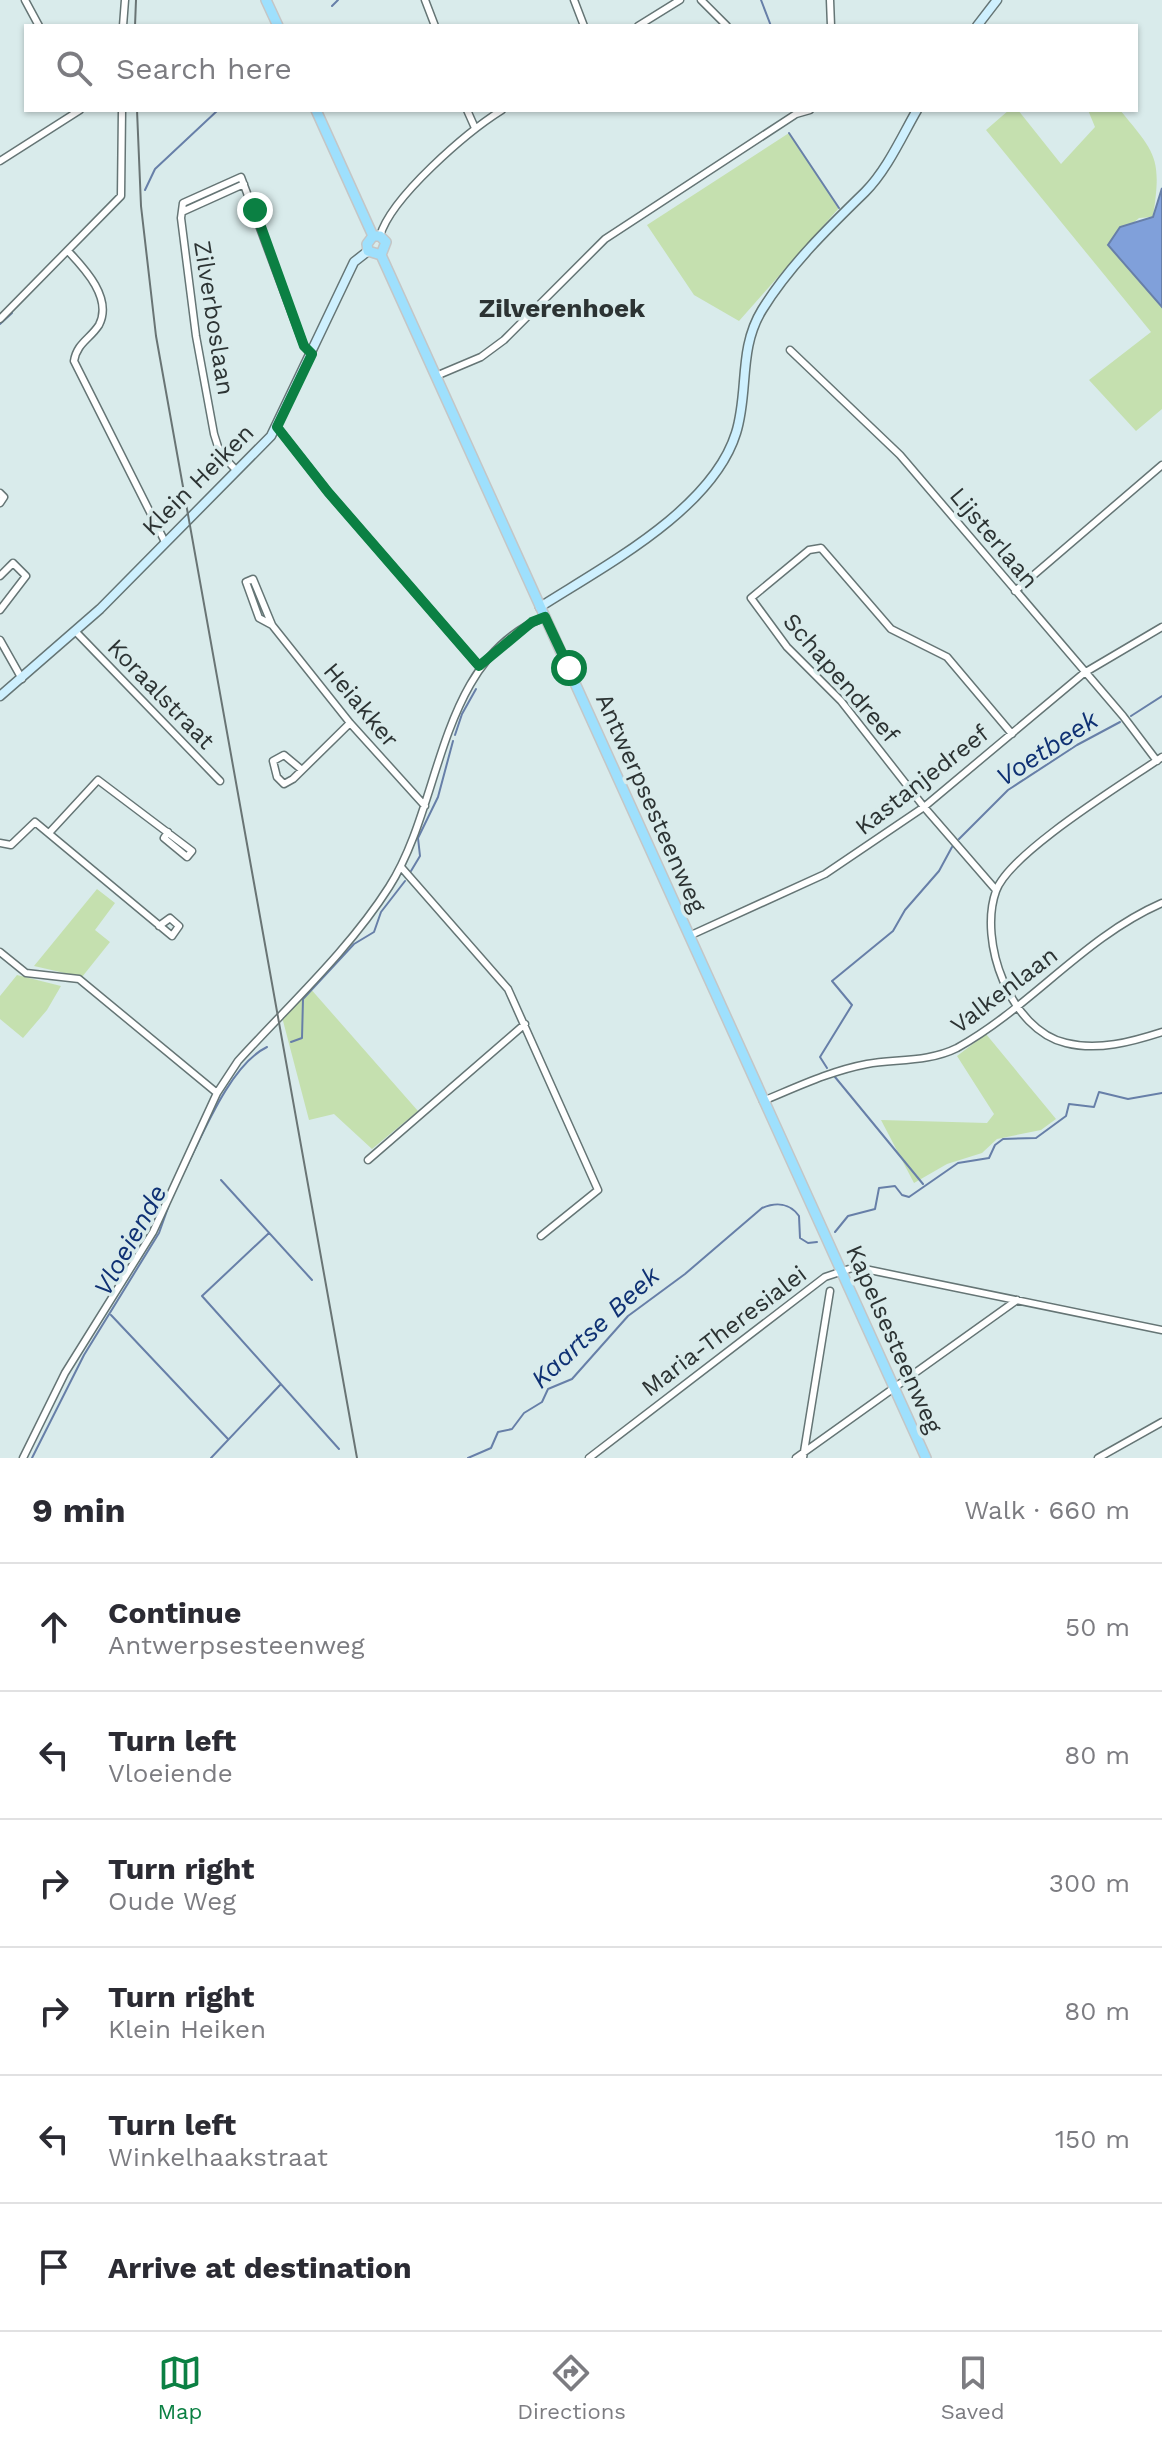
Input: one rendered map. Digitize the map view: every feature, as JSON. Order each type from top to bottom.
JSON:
[{"type":"main road","points":[[266,0],[277,24]]},
{"type":"main road","points":[[317,112],[365,219],[376,236],[387,245],[381,255],[372,255],[368,251],[368,241],[376,236]]},
{"type":"main road","name":"Antwerpsesteenweg","points":[[381,255],[763,1101],[827,1235]]},
{"type":"main road","name":"Kapelsesteenweg","points":[[827,1235],[926,1458]]},
{"type":"street","points":[[25,0],[38,24]]},
{"type":"street","points":[[123,24],[125,0]]},
{"type":"street","points":[[425,0],[434,24]]},
{"type":"street","points":[[574,0],[583,24]]},
{"type":"street","points":[[641,24],[680,0]]},
{"type":"street","points":[[701,0],[725,24]]},
{"type":"street","points":[[830,0],[831,24]]},
{"type":"street","points":[[979,24],[997,0]]},
{"type":"street","points":[[0,161],[77,112]]},
{"type":"street","points":[[0,319],[121,196],[122,112]]},
{"type":"street","points":[[468,112],[475,128]]},
{"type":"street","points":[[376,236],[385,219],[475,128],[499,112]]},
{"type":"street","points":[[436,376],[481,357],[504,340],[605,239],[803,112]]},
{"type":"street","points":[[23,1458],[65,1373],[153,1232],[217,1093],[238,1061],[364,921],[401,867],[460,705],[479,666],[543,612],[643,543],[713,474],[730,451],[738,429],[747,345],[758,317],[844,209],[867,190],[916,112]]},
{"type":"street","name":"Zilverboslaan","points":[[235,469],[220,453],[214,434],[196,336],[182,212],[244,184],[304,346],[312,354]]},
{"type":"street","points":[[365,219],[375,222],[385,219]]},
{"type":"street","points":[[68,251],[94,279],[101,316],[99,324],[76,349],[74,361],[165,542]]},
{"type":"street","name":"Klein Heiken","points":[[0,696],[76,632],[277,427],[354,262],[368,251]]},
{"type":"street","name":"Lijsterlaan","points":[[790,350],[900,455],[1159,759]]},
{"type":"street","points":[[277,427],[328,492],[479,666]]},
{"type":"street","points":[[1015,591],[1162,465]]},
{"type":"street","points":[[0,493],[4,497],[0,503]]},
{"type":"street","name":"Schapendreef","points":[[996,890],[924,807],[841,701],[787,647],[751,598],[809,550],[821,548],[891,629],[947,657],[1012,734]]},
{"type":"street","points":[[0,576],[13,563],[26,576],[0,610]]},
{"type":"street","name":"Heiakker","points":[[272,625],[259,618],[246,582],[253,579],[258,584],[272,625],[350,723],[425,806]]},
{"type":"street","name":"Kastanjedreef","points":[[689,936],[825,874],[924,807],[1084,673],[1162,627]]},
{"type":"street","name":"Koraalstraat","points":[[76,632],[220,781]]},
{"type":"street","points":[[0,641],[22,679]]},
{"type":"street","points":[[302,770],[284,755],[273,761],[277,777],[284,784],[302,770],[350,723]]},
{"type":"street","points":[[1159,759],[1046,838],[996,890],[991,936],[998,974],[1019,1008],[1041,1030],[1063,1043],[1099,1047],[1162,1032]]},
{"type":"street","points":[[49,833],[98,780],[168,832],[192,851],[187,857],[164,838],[168,832]]},
{"type":"street","points":[[0,843],[11,845],[35,822],[159,926]]},
{"type":"street","points":[[401,867],[508,989],[598,1190],[541,1236]]},
{"type":"street","name":"Valkenlaan","points":[[763,1101],[832,1072],[926,1058],[954,1049],[1019,1008],[1098,940],[1139,913],[1162,903]]},
{"type":"street","points":[[0,952],[26,973],[79,979],[217,1093]]},
{"type":"street","points":[[368,1160],[525,1024]]},
{"type":"street","name":"Maria-Theresialei","points":[[589,1458],[599,1454],[774,1314],[841,1269],[855,1267],[1162,1330]]},
{"type":"street","points":[[804,1455],[830,1291]]},
{"type":"street","points":[[796,1458],[1017,1300]]},
{"type":"street","points":[[1098,1458],[1162,1422]]},
{"type":"green space","points":[[1007,112],[1020,112],[1061,164],[1095,127],[1089,112],[1122,112],[1149,147],[1157,181],[1153,217],[1139,218],[1108,245],[1162,307],[1162,409],[1136,431],[1089,380],[1151,332],[986,130]]},
{"type":"green space","points":[[789,133],[839,208],[739,321],[694,295],[647,225]]},
{"type":"green space","points":[[97,889],[115,903],[95,930],[110,942],[82,977],[34,966]]},
{"type":"green space","points":[[17,975],[61,986],[47,1010],[23,1038],[0,1019],[0,996]]},
{"type":"green space","points":[[309,987],[418,1111],[372,1149],[334,1114],[309,1120],[282,1017]]},
{"type":"green space","points":[[986,1034],[1056,1119],[1041,1130],[997,1139],[982,1153],[947,1164],[914,1183],[881,1120],[987,1123],[994,1114],[957,1056]]},
{"type":"water","points":[[1162,188],[1162,307],[1108,245],[1120,227],[1153,217]]},
{"type":"waterway","points":[[332,6],[338,0]]},
{"type":"waterway","points":[[761,0],[770,24]]},
{"type":"waterway","points":[[145,190],[155,169],[216,112]]},
{"type":"waterway","points":[[789,133],[839,208]]},
{"type":"waterway","points":[[0,324],[12,313]]},
{"type":"waterway","name":"Vloeiende","points":[[455,735],[476,689]]},
{"type":"waterway","name":"Voetbeek","points":[[1131,716],[1162,696]]},
{"type":"waterway","name":"Voetbeek","points":[[959,839],[1008,790],[1077,745],[1120,722]]},
{"type":"waterway","name":"Vloeiende","points":[[411,871],[420,856],[418,838],[438,797],[453,741]]},
{"type":"waterway","name":"Voetbeek","points":[[827,1068],[820,1057],[852,1005],[832,981],[893,931],[905,910],[939,871],[952,847]]},
{"type":"waterway","name":"Vloeiende","points":[[291,1042],[302,1038],[303,999],[354,944],[374,932],[381,912],[405,881]]},
{"type":"waterway","name":"Vloeiende","points":[[185,1170],[230,1084],[241,1069],[267,1047]]},
{"type":"waterway","name":"Voetbeek","points":[[835,1077],[923,1184]]},
{"type":"waterway","name":"Kaartse Beek","points":[[835,1232],[848,1216],[875,1209],[879,1188],[895,1186],[902,1195],[909,1197],[958,1163],[989,1158],[995,1145],[1003,1139],[1036,1138],[1066,1116],[1069,1104],[1094,1107],[1099,1092],[1128,1099],[1162,1093]]},
{"type":"waterway","points":[[221,1180],[312,1280]]},
{"type":"waterway","name":"Kaartse Beek","points":[[468,1458],[491,1448],[498,1432],[512,1429],[524,1413],[542,1402],[548,1389],[572,1379],[628,1316],[685,1274],[762,1208],[777,1204],[791,1208],[799,1216],[800,1238],[808,1243],[817,1242]]},
{"type":"waterway","name":"Vloeiende","points":[[32,1458],[84,1355],[159,1233],[169,1205]]},
{"type":"waterway","points":[[269,1233],[202,1296],[339,1449]]},
{"type":"waterway","points":[[111,1315],[228,1439]]},
{"type":"waterway","points":[[211,1458],[280,1385]]},
{"type":"railway","points":[[135,24],[136,0]]},
{"type":"railway","points":[[137,112],[141,206],[156,336],[357,1458]]},
{"type":"district","name":"Zilverenhoek","points":[[562,308]]},
{"type":"route","points":[[255,210],[304,346],[312,354],[277,427],[285,433],[328,492],[479,666],[532,622],[545,617],[569,668]]}]
